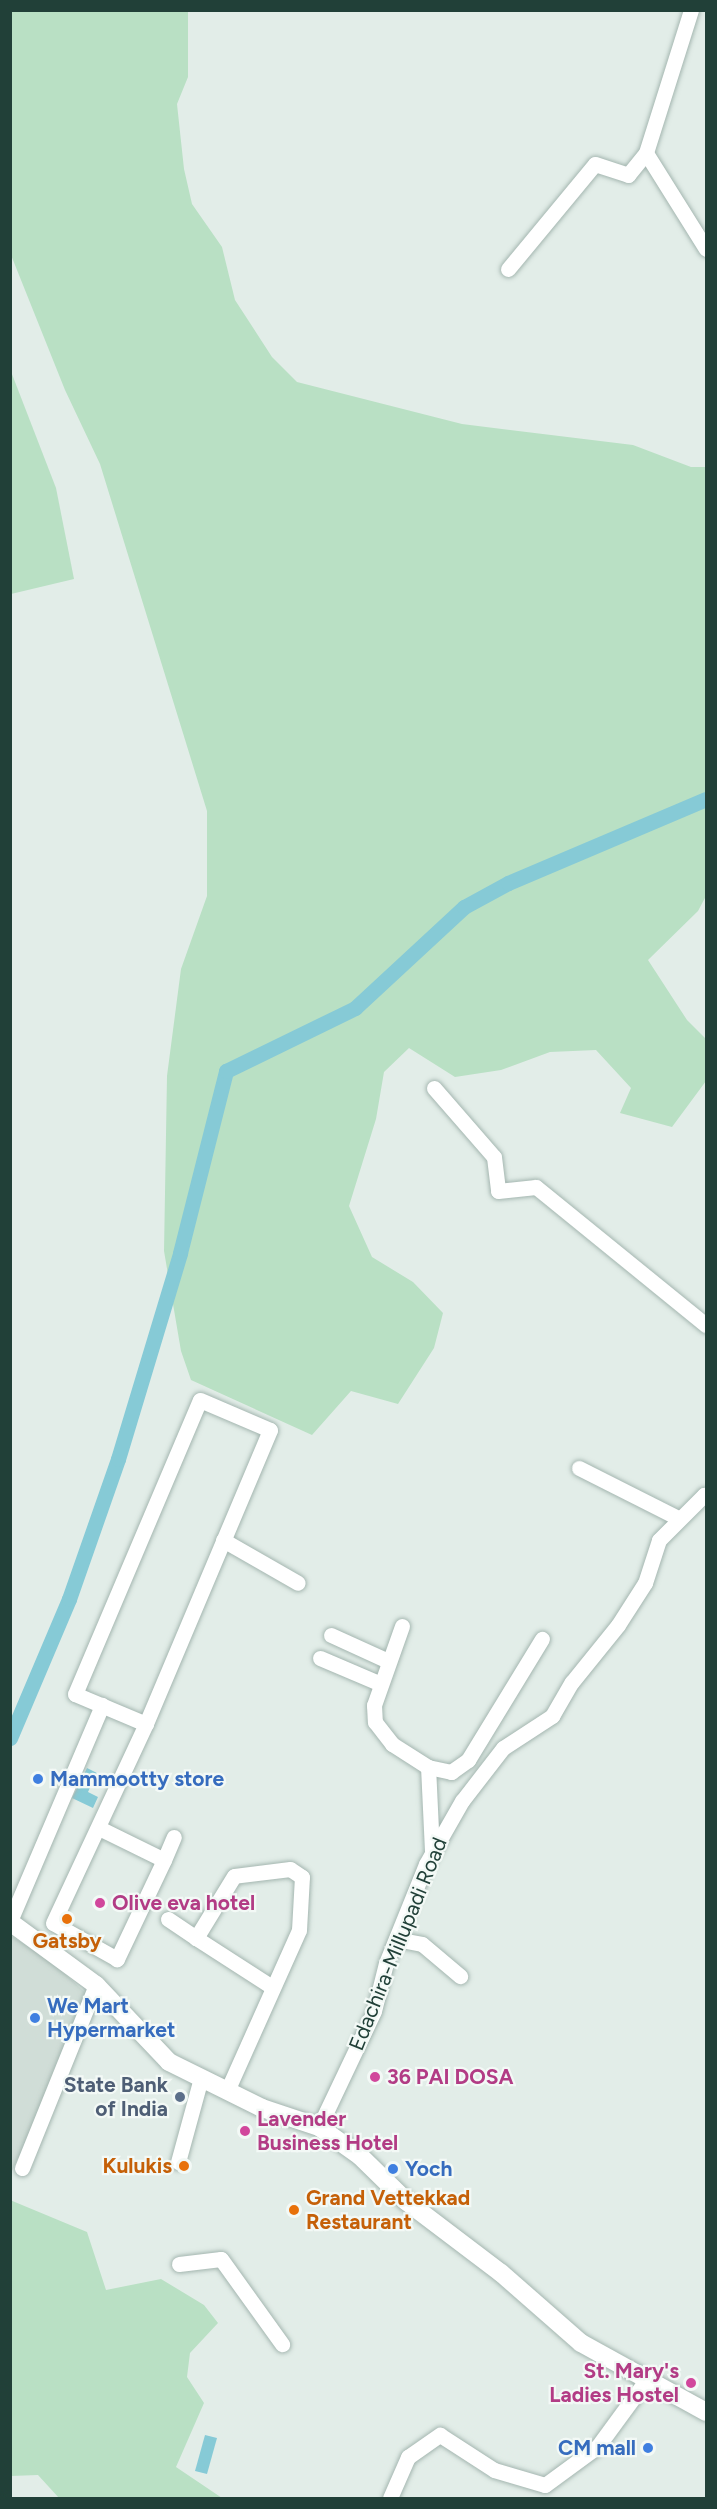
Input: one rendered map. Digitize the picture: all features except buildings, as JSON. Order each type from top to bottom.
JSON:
[{"type":"main road","points":[[10,1922],[96,1986],[169,2062],[262,2108],[319,2127],[360,2156],[406,2202],[501,2273],[581,2343],[706,2412]]},
{"type":"street","points":[[508,268],[595,164],[628,175],[646,153],[691,10]]},
{"type":"street","points":[[646,153],[706,249]]},
{"type":"street","points":[[434,1088],[494,1157],[498,1191],[536,1187],[706,1325]]},
{"type":"street","points":[[146,1724],[75,1694],[200,1400],[270,1430],[146,1724],[53,1923],[117,1959],[174,1837]]},
{"type":"street","points":[[579,1468],[678,1518]]},
{"type":"street","name":"Edachira-Millupadi Road","points":[[319,2127],[374,2011],[396,1939],[432,1851],[478,1775],[503,1748],[552,1716],[572,1682],[631,1606],[649,1574],[659,1540],[678,1518],[706,1495]]},
{"type":"street","points":[[224,1540],[298,1583]]},
{"type":"street","points":[[402,1626],[374,1705],[375,1722],[392,1744],[428,1767],[451,1772],[468,1760],[542,1639]]},
{"type":"street","points":[[331,1635],[388,1661]]},
{"type":"street","points":[[320,1658],[381,1684]]},
{"type":"street","points":[[10,1922],[102,1705]]},
{"type":"street","points":[[428,1767],[432,1851]]},
{"type":"street","points":[[99,1828],[164,1860]]},
{"type":"street","points":[[196,1938],[234,1876],[290,1869],[302,1876],[299,1930],[227,2091]]},
{"type":"street","points":[[168,1919],[272,1987]]},
{"type":"street","points":[[396,1939],[422,1944],[460,1977]]},
{"type":"street","points":[[22,2168],[96,1986]]},
{"type":"street","points":[[178,2162],[201,2078]]},
{"type":"street","points":[[179,2264],[221,2259],[282,2344]]},
{"type":"street","points":[[390,2499],[408,2457],[440,2435],[494,2470],[545,2485],[598,2446],[647,2379]]},
{"type":"shaded area","points":[[11,1936],[50,1960],[93,2000],[11,2173]]},
{"type":"green space","points":[[10,11],[188,11],[188,77],[177,104],[184,169],[192,204],[222,247],[235,300],[272,357],[297,382],[462,424],[633,445],[691,467],[706,467],[706,896],[698,911],[648,960],[687,1020],[706,1039],[706,1081],[672,1127],[620,1113],[631,1088],[596,1050],[550,1052],[501,1070],[455,1077],[409,1048],[384,1072],[376,1119],[349,1206],[372,1257],[413,1282],[443,1313],[434,1348],[398,1404],[351,1391],[312,1435],[191,1380],[181,1351],[164,1251],[167,1076],[181,969],[207,896],[207,811],[100,464],[65,390],[11,255]]},
{"type":"green space","points":[[10,369],[56,488],[74,579],[11,594]]},
{"type":"green space","points":[[10,2200],[87,2232],[106,2290],[161,2279],[204,2305],[218,2323],[190,2353],[187,2377],[204,2403],[176,2467],[222,2498],[59,2498],[38,2475],[11,2476]]},
{"type":"water","points":[[87,1768],[97,1773],[88,1792],[98,1797],[93,1808],[72,1798]]},
{"type":"water","points":[[205,2435],[217,2438],[207,2474],[195,2471]]},
{"type":"waterway","points":[[10,1738],[69,1599],[118,1459],[180,1253],[226,1071],[355,1008],[464,907],[508,883],[706,799]]},
{"type":"place","name":"Mammootty store","points":[[38,1779]]},
{"type":"place","name":"Olive eva hotel","points":[[100,1903]]},
{"type":"place","name":"Gatsby","points":[[67,1919]]},
{"type":"place","name":"We Mart Hypermarket","points":[[35,2018]]},
{"type":"place","name":"36 PAI DOSA","points":[[375,2077]]},
{"type":"place","name":"State Bank of India","points":[[180,2097]]},
{"type":"place","name":"Lavender Business Hotel","points":[[245,2131]]},
{"type":"place","name":"Kulukis","points":[[184,2166]]},
{"type":"place","name":"Yoch","points":[[393,2169]]},
{"type":"place","name":"Grand Vettekkad Restaurant","points":[[294,2210]]},
{"type":"place","name":"St. Mary's Ladies Hostel","points":[[691,2383]]},
{"type":"place","name":"CM mall","points":[[648,2448]]}]
